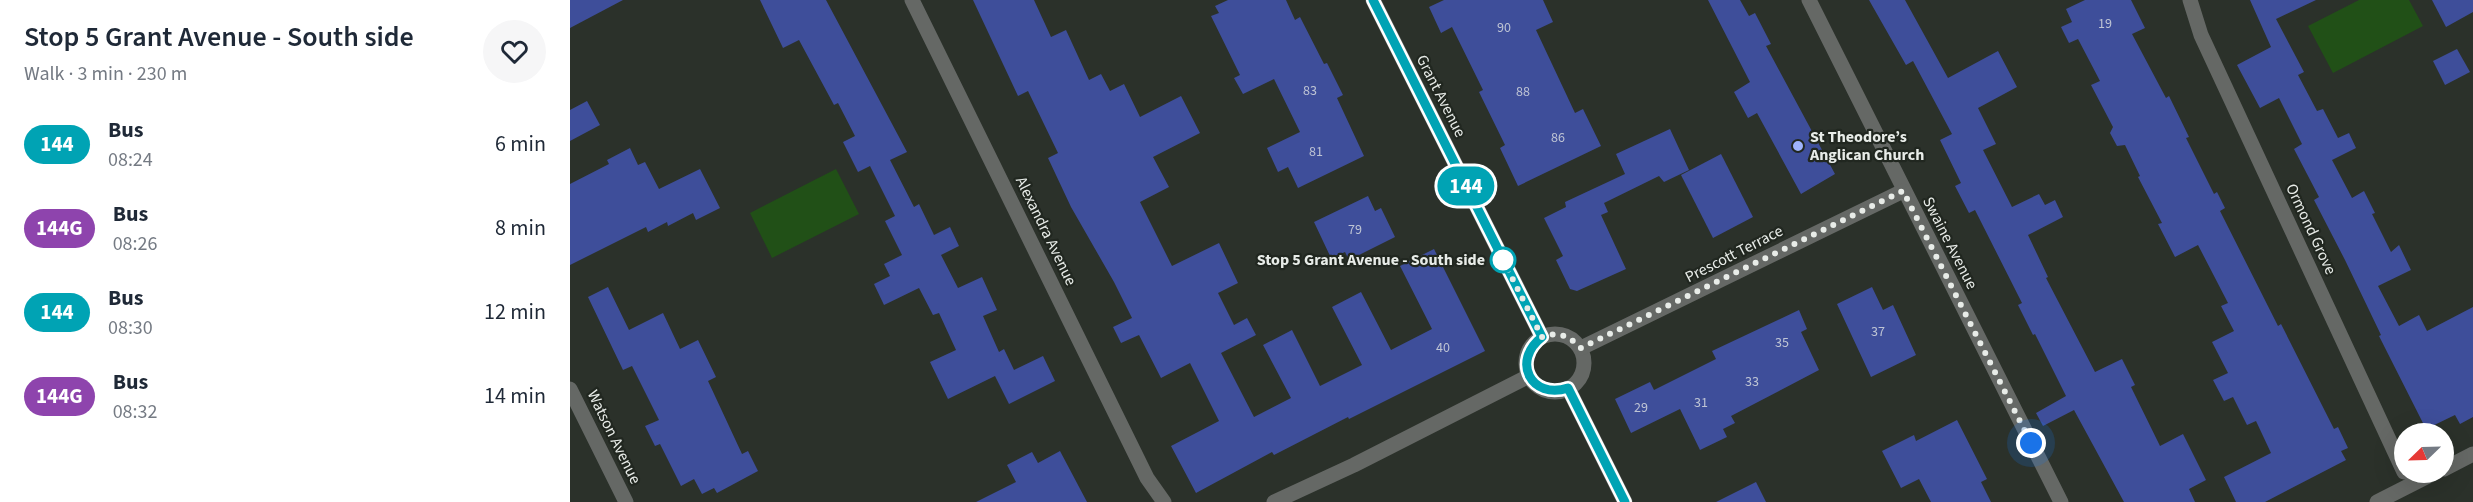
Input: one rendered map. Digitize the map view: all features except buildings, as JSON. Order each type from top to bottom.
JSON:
[{"type":"street","name":"Alexandra Avenue","points":[[912,0],[1147,478],[1164,502]]},
{"type":"street","name":"Grant Avenue","points":[[1373,0],[1542,337]]},
{"type":"street","name":"Swaine Avenue","points":[[1809,0],[2061,502]]},
{"type":"street","name":"Ormond Grove","points":[[2190,0],[2201,35],[2394,448]]},
{"type":"street","name":"Prescott Terrace","points":[[1581,348],[1903,191]]},
{"type":"street","points":[[1561,334],[1571,338],[1581,348],[1584,366],[1581,375],[1568,388],[1558,392],[1539,387],[1528,376],[1526,362],[1528,352],[1542,337],[1561,334]]},
{"type":"street","points":[[1274,502],[1354,465],[1528,376]]},
{"type":"street","points":[[1568,388],[1625,502]]},
{"type":"street","name":"Watson Avenue","points":[[570,389],[626,502]]},
{"type":"street","points":[[2454,465],[2472,457]]},
{"type":"street","name":"Alexandra Avenue","points":[[1147,478],[1152,502]]},
{"type":"street","points":[[2377,502],[2399,483]]},
{"type":"green space","points":[[2359,0],[2409,0],[2423,26],[2333,73],[2308,26]]},
{"type":"green space","points":[[836,169],[859,214],[772,258],[750,213]]},
{"type":"bus line","name":"144","points":[[1373,0],[1542,337],[1528,352],[1526,362],[1528,376],[1539,387],[1548,391],[1558,392],[1568,388],[1625,502]]},
{"type":"place","name":"St Theodore’s Anglican Church","points":[[1798,146]]},
{"type":"place","name":"Stop 5 Grant Avenue - South side","points":[[1503,260]]},
{"type":"route","points":[[1503,260],[1542,337],[1561,334],[1571,338],[1581,348],[1641,321],[1903,191],[2031,443]]}]
